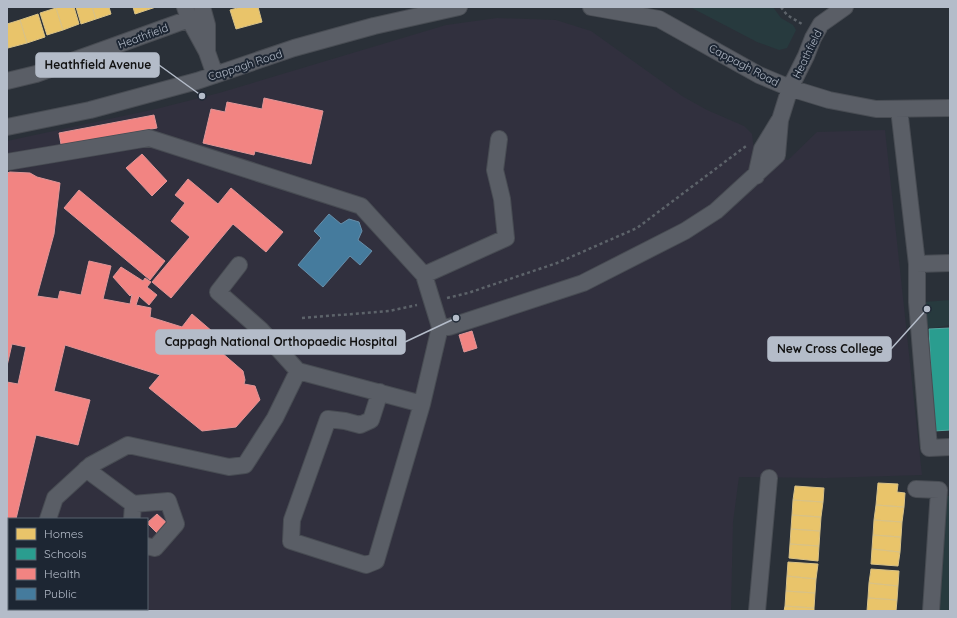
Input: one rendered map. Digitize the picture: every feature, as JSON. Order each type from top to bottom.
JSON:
[{"type":"street","name":"Heathfield","points":[[202,7],[207,25],[207,52]]},
{"type":"street","name":"Cappagh Road","points":[[7,127],[90,110],[215,75],[294,48],[367,28],[459,7]]},
{"type":"street","name":"Cappagh Road","points":[[590,7],[659,19],[759,75],[790,88],[829,100],[876,109],[950,108]]},
{"type":"street","name":"Heathfield","points":[[440,327],[449,327],[583,283],[684,231],[716,212],[777,155],[780,120],[790,88],[821,24],[845,7]]},
{"type":"street","name":"Heathfield","points":[[7,82],[36,74],[187,13],[207,52],[215,75]]},
{"type":"street","points":[[899,109],[917,264],[917,302],[929,448],[950,447]]},
{"type":"street","points":[[7,162],[149,138],[361,206],[424,275],[440,327],[422,404],[376,561],[366,565],[291,541],[292,520],[328,419],[346,421],[360,425],[371,420],[380,392]]},
{"type":"street","points":[[424,275],[506,238],[502,200],[495,170],[499,139]]},
{"type":"street","points":[[917,264],[950,263]]},
{"type":"street","points":[[239,264],[218,292],[261,330],[298,372],[422,404]]},
{"type":"street","points":[[48,518],[55,498],[90,465],[128,445],[229,467],[245,464],[275,418],[298,372]]},
{"type":"street","points":[[86,469],[132,512],[168,501],[176,524],[155,548],[148,546]]},
{"type":"street","points":[[757,611],[769,478]]},
{"type":"street","points":[[916,489],[944,491],[932,611]]},
{"type":"path","points":[[781,7],[786,15],[816,33]]},
{"type":"path","points":[[302,318],[389,311],[468,293],[557,263],[637,228],[747,145]]},
{"type":"shaded area","points":[[497,18],[556,20],[591,31],[682,96],[707,110],[744,126],[752,134],[754,149],[788,160],[817,132],[885,130],[922,475],[826,478],[739,477],[733,522],[731,611],[7,611],[7,141],[156,109],[219,93],[446,25]]},
{"type":"green space","points":[[690,7],[773,7],[781,18],[793,25],[796,30],[787,48],[779,50],[757,42]]},
{"type":"green space","points":[[950,300],[950,325],[921,330],[924,302]]},
{"type":"green space","points":[[947,496],[950,496],[950,611],[936,611],[943,502]]},
{"type":"building: Homes","points":[[74,7],[79,24],[63,30],[56,8]]},
{"type":"building: Homes","points":[[76,7],[92,7],[96,19],[81,24]]},
{"type":"building: Homes","points":[[92,7],[109,7],[111,14],[96,19]]},
{"type":"building: Homes","points":[[133,7],[156,7],[135,14]]},
{"type":"building: Homes","points":[[241,7],[258,7],[262,22],[236,29],[230,10]]},
{"type":"building: Homes","points":[[56,8],[63,30],[47,35],[40,13]]},
{"type":"building: Homes","points":[[38,14],[45,37],[27,43],[20,20]]},
{"type":"building: Homes","points":[[20,20],[27,43],[8,48],[7,24]]},
{"type":"building: Homes","points":[[878,483],[898,484],[897,492],[905,493],[904,507],[876,505]]},
{"type":"building: Homes","points":[[795,486],[824,488],[823,502],[793,500]]},
{"type":"building: Homes","points":[[793,500],[823,502],[821,517],[792,515]]},
{"type":"building: Homes","points":[[876,505],[904,507],[902,522],[874,520]]},
{"type":"building: Homes","points":[[792,515],[821,517],[820,531],[791,529]]},
{"type":"building: Homes","points":[[874,520],[902,522],[901,537],[873,535]]},
{"type":"building: Homes","points":[[791,529],[820,531],[819,546],[790,544]]},
{"type":"building: Homes","points":[[873,535],[901,537],[900,552],[872,549]]},
{"type":"building: Homes","points":[[790,544],[819,546],[818,561],[789,558]]},
{"type":"building: Homes","points":[[872,549],[900,552],[898,566],[871,564]]},
{"type":"building: Homes","points":[[788,562],[818,564],[816,579],[787,576]]},
{"type":"building: Homes","points":[[871,569],[899,571],[898,586],[869,583]]},
{"type":"building: Homes","points":[[787,576],[816,579],[815,593],[786,591]]},
{"type":"building: Homes","points":[[869,583],[898,586],[897,600],[868,598]]},
{"type":"building: Homes","points":[[786,591],[815,593],[814,608],[785,606]]},
{"type":"building: Homes","points":[[868,598],[897,600],[896,611],[867,611]]},
{"type":"building: Homes","points":[[785,606],[814,608],[814,611],[784,611]]},
{"type":"building: Schools","points":[[950,328],[950,430],[934,431],[929,329]]},
{"type":"building: Health","points":[[264,98],[323,111],[311,164],[255,151],[254,155],[203,143],[211,109],[225,112],[227,102],[262,109]]},
{"type":"building: Health","points":[[154,115],[157,128],[101,138],[62,150],[59,133]]},
{"type":"building: Health","points":[[142,154],[167,181],[152,196],[126,168]]},
{"type":"building: Health","points":[[7,173],[30,173],[37,177],[60,183],[54,234],[37,296],[58,299],[60,291],[81,295],[89,261],[111,266],[103,299],[130,304],[132,294],[130,296],[113,277],[121,267],[143,281],[145,278],[151,282],[147,287],[157,295],[149,305],[139,296],[136,305],[151,308],[150,317],[182,327],[192,314],[220,338],[214,346],[243,371],[245,380],[244,384],[255,386],[260,400],[236,427],[202,431],[149,388],[160,375],[65,345],[54,391],[90,400],[78,445],[36,435],[16,518],[8,518],[7,556],[7,382],[18,384],[26,347],[12,344],[7,366]]},
{"type":"building: Health","points":[[188,179],[218,204],[231,188],[283,232],[266,252],[233,224],[171,298],[152,282],[190,237],[171,221],[185,203],[175,195]]},
{"type":"building: Health","points":[[79,190],[165,261],[150,280],[64,208]]},
{"type":"building: Health","points":[[472,331],[477,348],[464,352],[459,335]]},
{"type":"building: Health","points":[[157,514],[168,524],[158,534],[148,524],[148,522]]},
{"type":"building: Public","points":[[329,214],[341,224],[349,219],[359,222],[362,231],[358,240],[372,251],[360,265],[350,256],[323,287],[298,265],[321,238],[314,231]]},
{"type":"place","name":"Heathfield Avenue","points":[[202,96]]},
{"type":"place","name":"New Cross College","points":[[927,309]]},
{"type":"place","name":"Cappagh National Orthopaedic Hospital","points":[[456,318]]}]
